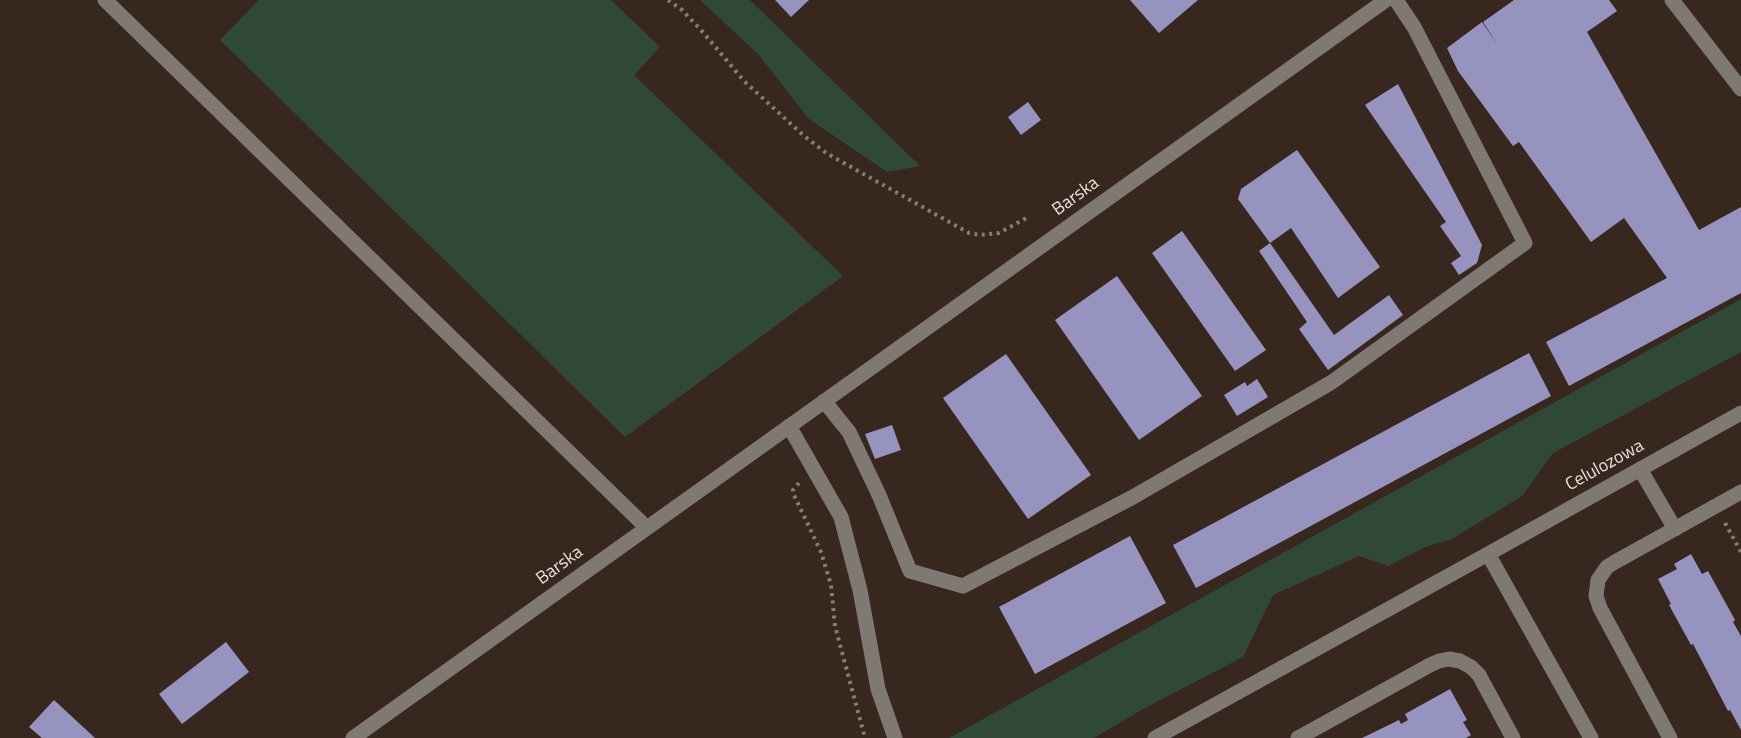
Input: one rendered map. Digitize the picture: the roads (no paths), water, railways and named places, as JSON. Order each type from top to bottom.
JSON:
[{"type":"street","points":[[105,0],[647,528]]},
{"type":"street","name":"Barska","points":[[353,738],[1386,0]]},
{"type":"street","points":[[825,401],[849,432],[879,495],[910,571],[963,586],[1133,497],[1332,382],[1524,243],[1414,27],[1396,0]]},
{"type":"street","points":[[1672,0],[1741,89]]},
{"type":"street","name":"Celulozowa","points":[[1161,737],[1741,413]]},
{"type":"street","points":[[789,426],[840,517],[860,590],[878,689],[895,738]]},
{"type":"street","points":[[1640,469],[1675,529]]},
{"type":"street","points":[[1670,738],[1600,608],[1596,589],[1598,580],[1607,567],[1741,492]]},
{"type":"street","points":[[1488,554],[1591,738]]},
{"type":"street","points":[[1298,738],[1430,665],[1449,659],[1460,661],[1479,675],[1514,738]]}]
